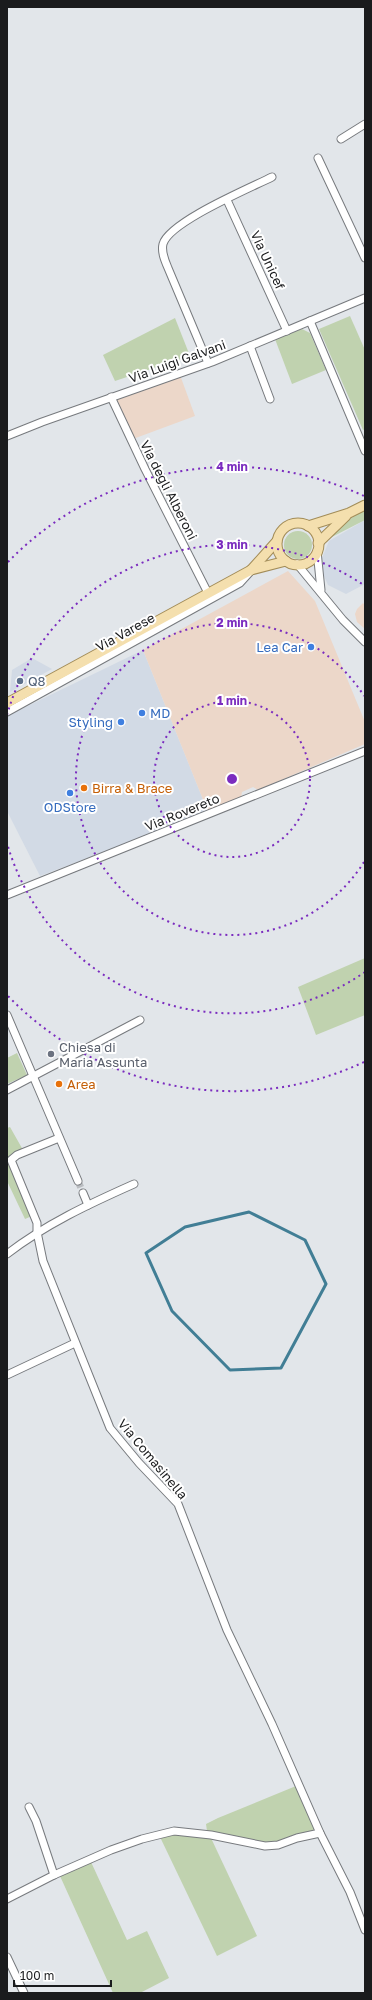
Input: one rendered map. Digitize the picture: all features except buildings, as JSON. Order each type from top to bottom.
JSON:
[{"type":"main road","points":[[308,526],[349,513],[365,505]]},
{"type":"main road","points":[[318,547],[316,534],[308,526],[301,523],[290,525],[281,532],[277,541],[280,554],[286,561],[297,564],[308,562],[318,547],[349,513]]},
{"type":"main road","name":"Via Varese","points":[[251,570],[277,541]]},
{"type":"main road","name":"Via Varese","points":[[7,702],[251,570],[286,561]]},
{"type":"street","points":[[341,139],[365,124]]},
{"type":"street","points":[[318,158],[365,258]]},
{"type":"street","points":[[208,363],[168,268],[163,248],[168,235],[178,226],[272,177]]},
{"type":"street","name":"Via Unicef","points":[[227,200],[287,330]]},
{"type":"street","name":"Via Luigi Galvani","points":[[7,436],[42,422],[208,363],[365,298]]},
{"type":"street","points":[[310,321],[365,451]]},
{"type":"street","points":[[250,346],[270,398]]},
{"type":"street","name":"Via degli Alberoni","points":[[111,397],[145,469],[208,593]]},
{"type":"street","points":[[318,547],[318,572],[321,592]]},
{"type":"street","points":[[297,564],[342,620],[365,642]]},
{"type":"street","name":"Via Varese","points":[[7,712],[240,583],[249,575],[251,570]]},
{"type":"street","name":"Via Rovereto","points":[[7,895],[365,751]]},
{"type":"street","points":[[7,1014],[78,1181]]},
{"type":"street","points":[[7,1090],[140,1020]]},
{"type":"street","name":"Via Comasinella","points":[[59,1138],[17,1155],[11,1160],[38,1223],[37,1232],[43,1261],[110,1428],[178,1504],[227,1630],[320,1833],[350,1892],[365,1930]]},
{"type":"street","points":[[7,1254],[37,1232],[88,1205],[134,1184]]},
{"type":"street","points":[[83,1193],[88,1205]]},
{"type":"street","points":[[7,1375],[75,1343]]},
{"type":"street","points":[[29,1807],[36,1821],[54,1875]]},
{"type":"street","points":[[7,1899],[54,1875],[111,1850],[142,1839],[174,1831],[211,1834],[265,1846],[278,1845],[320,1833]]},
{"type":"street","points":[[7,1957],[24,1993]]},
{"type":"highlighted area","points":[[249,1212],[305,1240],[326,1284],[281,1368],[230,1370],[172,1311],[146,1253],[185,1227]]},
{"type":"shaded area","points":[[180,375],[195,416],[133,439],[114,399]]},
{"type":"shaded area","points":[[365,520],[365,584],[346,594],[328,585],[324,576],[322,558],[329,541]]},
{"type":"shaded area","points":[[288,571],[315,601],[365,722],[365,744],[258,790],[253,787],[242,792],[241,797],[208,812],[143,650]]},
{"type":"shaded area","points":[[363,603],[365,605],[365,629],[357,622],[355,614],[357,609]]},
{"type":"shaded area","points":[[143,650],[208,812],[40,876],[7,811],[7,716]]},
{"type":"shaded area","name":"Q8","points":[[32,658],[52,669],[10,692],[12,670]]},
{"type":"green space","points":[[350,316],[365,350],[365,429],[363,430],[319,329]]},
{"type":"green space","points":[[175,318],[190,356],[115,381],[103,355]]},
{"type":"green space","points":[[302,329],[310,333],[326,370],[292,384],[275,339]]},
{"type":"green space","points":[[365,510],[365,520],[328,539],[336,527]]},
{"type":"green space","points":[[298,531],[308,535],[312,545],[308,555],[298,559],[288,555],[284,545],[288,535]]},
{"type":"green space","points":[[365,958],[365,1015],[316,1035],[298,987]]},
{"type":"green space","points":[[17,1053],[27,1075],[7,1084],[7,1058]]},
{"type":"green space","points":[[10,1127],[23,1150],[9,1156],[32,1216],[25,1219],[7,1181],[7,1128]]},
{"type":"green space","points":[[296,1786],[316,1832],[266,1844],[207,1831],[206,1824]]},
{"type":"green space","points":[[174,1834],[211,1838],[257,1936],[217,1956],[160,1837]]},
{"type":"green space","points":[[91,1862],[127,1940],[147,1931],[169,1978],[140,1993],[113,1993],[60,1876]]},
{"type":"tunnel","points":[[78,1181],[83,1193]]},
{"type":"place","name":"Lea Car","points":[[311,647]]},
{"type":"place","name":"Q8","points":[[20,681]]},
{"type":"place","name":"MD","points":[[142,713]]},
{"type":"place","name":"Styling","points":[[121,722]]},
{"type":"place","name":"Birra & Brace","points":[[84,788]]},
{"type":"place","name":"ODStore","points":[[70,793]]},
{"type":"place","name":"Chiesa di Maria Assunta","points":[[51,1054]]},
{"type":"place","name":"Area","points":[[59,1084]]}]
